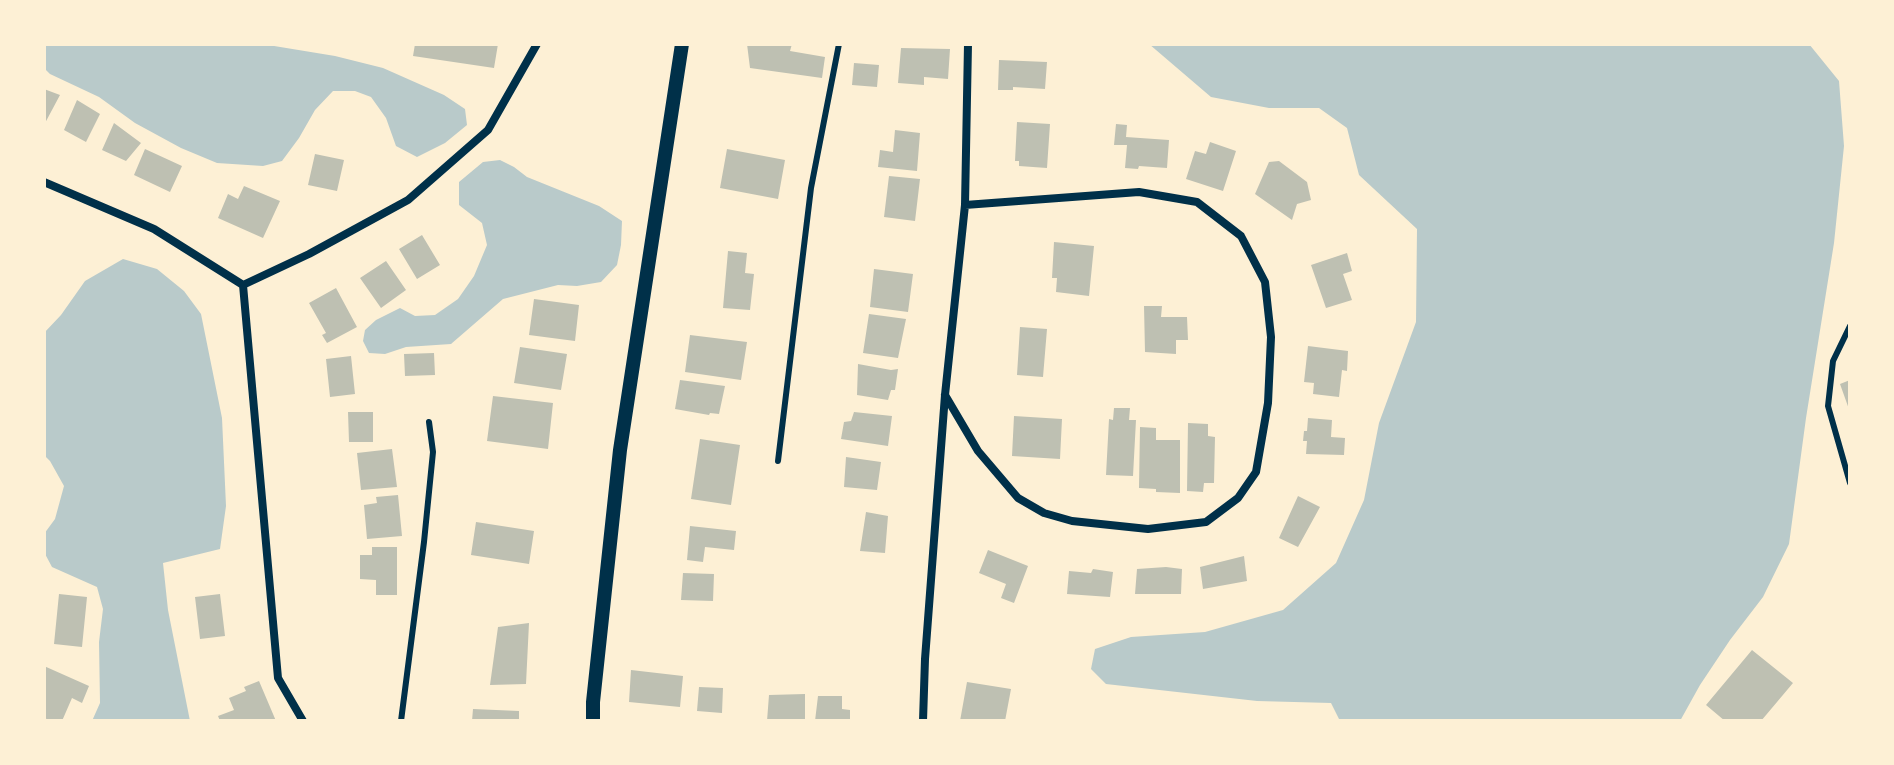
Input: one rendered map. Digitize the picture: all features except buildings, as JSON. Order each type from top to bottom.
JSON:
[{"type":"street","points":[[243,285],[309,254],[408,200],[488,130],[537,44]]},
{"type":"street","points":[[593,721],[620,450],[682,44]]},
{"type":"street","points":[[923,721],[945,395],[965,205],[968,44]]},
{"type":"street","points":[[44,182],[154,229],[243,285]]},
{"type":"street","points":[[945,395],[978,451],[1018,498],[1044,513],[1072,521],[1148,529],[1206,522],[1238,498],[1256,472],[1268,403],[1271,337],[1265,282],[1241,236],[1197,202],[1139,192],[965,205]]},
{"type":"street","points":[[243,285],[278,678],[303,721]]},
{"type":"lane","points":[[778,461],[811,188],[839,44]]},
{"type":"lane","points":[[1850,326],[1833,361],[1828,406],[1850,483]]},
{"type":"lane","points":[[401,721],[433,452],[429,422]]},
{"type":"shaded area","points":[[44,44],[262,44],[335,56],[383,68],[444,95],[465,109],[467,125],[445,143],[417,157],[396,146],[386,118],[371,97],[355,91],[333,91],[315,110],[282,161],[263,166],[217,163],[181,148],[135,123],[99,97],[50,74],[44,68]]},
{"type":"shaded area","points":[[1149,44],[1809,44],[1839,81],[1844,146],[1834,243],[1789,544],[1763,597],[1730,640],[1680,721],[1340,721],[1331,703],[1257,701],[1106,684],[1091,669],[1095,649],[1131,637],[1205,632],[1283,610],[1336,563],[1364,500],[1379,423],[1416,322],[1417,229],[1359,175],[1347,128],[1319,108],[1269,108],[1211,97]]},
{"type":"shaded area","points":[[500,160],[527,177],[599,206],[622,221],[617,265],[601,282],[558,285],[503,299],[451,344],[406,347],[385,354],[369,353],[363,341],[365,330],[376,320],[400,308],[415,316],[435,315],[458,299],[474,276],[487,245],[482,223],[459,205],[459,182],[483,162]]},
{"type":"shaded area","points":[[123,259],[157,269],[184,291],[201,314],[222,418],[226,506],[220,549],[163,563],[168,610],[190,721],[92,721],[100,703],[99,642],[103,609],[97,587],[52,567],[44,552],[44,534],[55,519],[64,486],[44,455],[44,333],[85,281]]}]
